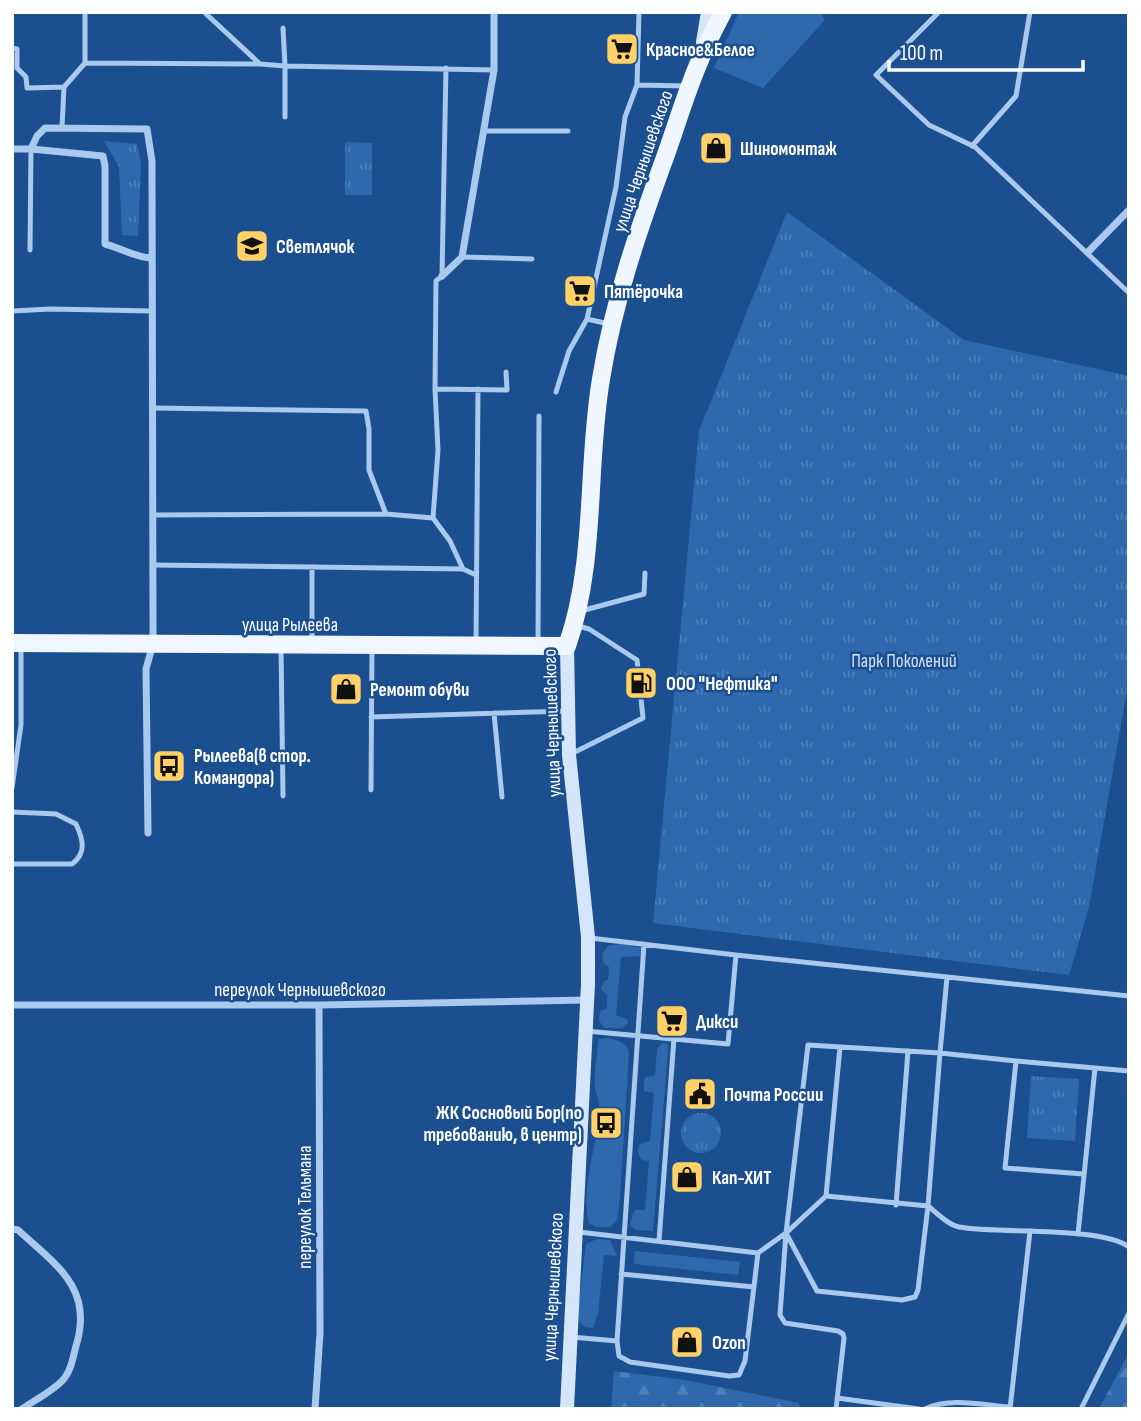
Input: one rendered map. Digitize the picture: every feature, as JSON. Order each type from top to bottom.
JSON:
[{"type":"main road","points":[[700,60],[723,12]]},
{"type":"main road","name":"улица Чернышевского","points":[[567,646],[576,619],[588,531],[593,441],[601,378],[612,324],[625,273],[700,60]]},
{"type":"main road","name":"улица Рылеева","points":[[17,643],[567,646]]},
{"type":"street","points":[[442,276],[462,257],[494,70],[494,12]]},
{"type":"street","name":"улица Чернышевского","points":[[700,60],[708,12]]},
{"type":"street","points":[[31,149],[37,136],[46,128],[147,130],[152,161],[153,565],[152,644],[146,670],[148,833]]},
{"type":"street","points":[[12,149],[103,156],[105,244],[126,249],[142,258],[152,258]]},
{"type":"street","points":[[1088,252],[1129,210]]},
{"type":"street","name":"улица Чернышевского","points":[[567,646],[569,755],[588,937],[588,1000],[567,1409]]},
{"type":"street","name":"переулок Чернышевского","points":[[12,1005],[319,1005],[588,1000]]},
{"type":"street","name":"переулок Тельмана","points":[[315,1409],[320,1333],[319,1005]]},
{"type":"street","points":[[12,1229],[18,1230],[60,1269],[75,1289],[82,1314],[69,1371],[63,1380],[22,1409]]},
{"type":"lane","points":[[62,127],[64,87],[85,63],[85,12]]},
{"type":"lane","points":[[204,12],[260,64]]},
{"type":"lane","points":[[556,392],[569,351],[587,319],[616,187],[625,117],[637,85],[639,12]]},
{"type":"lane","points":[[972,146],[1016,96],[1030,12]]},
{"type":"lane","points":[[938,13],[876,75],[929,124],[972,146],[1129,293]]},
{"type":"lane","points":[[283,28],[285,117]]},
{"type":"lane","points":[[12,48],[18,49],[17,68],[26,77],[27,88],[64,87]]},
{"type":"lane","points":[[85,63],[494,70]]},
{"type":"lane","points":[[446,68],[442,276],[436,281],[435,389],[438,450],[433,518],[450,541],[463,569]]},
{"type":"lane","points":[[637,85],[691,87]]},
{"type":"lane","points":[[483,131],[568,131]]},
{"type":"lane","points":[[30,250],[31,149]]},
{"type":"lane","points":[[462,257],[531,258]]},
{"type":"lane","points":[[12,311],[152,311]]},
{"type":"lane","points":[[587,319],[612,324]]},
{"type":"lane","points":[[435,389],[507,390],[506,372]]},
{"type":"lane","points":[[475,646],[478,389]]},
{"type":"lane","points":[[152,408],[366,411],[369,470],[387,514]]},
{"type":"lane","points":[[538,646],[539,416]]},
{"type":"lane","points":[[152,515],[387,514],[433,518]]},
{"type":"lane","points":[[153,565],[463,569],[476,575]]},
{"type":"lane","points":[[312,567],[312,645]]},
{"type":"lane","points":[[576,619],[644,594],[645,573]]},
{"type":"lane","points":[[569,755],[643,718],[637,660],[576,619]]},
{"type":"lane","points":[[12,788],[21,725],[17,643]]},
{"type":"lane","points":[[281,645],[283,796]]},
{"type":"lane","points":[[371,790],[372,645]]},
{"type":"lane","points":[[371,717],[568,712]]},
{"type":"lane","points":[[494,713],[502,797]]},
{"type":"lane","points":[[12,810],[56,814],[76,824],[83,844],[78,859],[72,864],[12,864]]},
{"type":"lane","points":[[588,937],[1129,996]]},
{"type":"lane","points":[[644,944],[621,1274],[617,1341],[619,1356],[630,1362],[729,1376],[739,1375],[745,1361],[758,1253]]},
{"type":"lane","points":[[586,1031],[728,1044],[736,955]]},
{"type":"lane","points":[[786,1233],[817,1291],[909,1299],[915,1297],[928,1206],[947,977]]},
{"type":"lane","points":[[659,1241],[674,1038]]},
{"type":"lane","points":[[836,1409],[843,1334],[785,1323],[780,1315],[786,1233],[808,1045],[1129,1070]]},
{"type":"lane","points":[[576,1231],[758,1253],[786,1233],[826,1196],[841,1047]]},
{"type":"lane","points":[[896,1205],[908,1051]]},
{"type":"lane","points":[[1016,1061],[1005,1168],[1083,1174]]},
{"type":"lane","points":[[1078,1234],[1095,1068]]},
{"type":"lane","points":[[826,1196],[896,1205],[928,1206],[956,1226],[1078,1234],[1129,1241]]},
{"type":"lane","points":[[837,1398],[922,1409],[946,1403],[1010,1408],[1030,1231]]},
{"type":"lane","points":[[1121,1241],[1129,1247]]},
{"type":"lane","points":[[621,1274],[754,1287]]},
{"type":"lane","points":[[1081,1409],[1129,1313]]},
{"type":"lane","points":[[571,1337],[617,1341]]},
{"type":"green space","points":[[739,12],[820,12],[825,20],[763,88],[714,68]]},
{"type":"green space","points":[[104,141],[137,144],[141,164],[138,236],[122,235],[119,167]]},
{"type":"green space","points":[[345,142],[372,143],[372,195],[345,195]]},
{"type":"green space","name":"Парк Поколений","points":[[787,212],[964,340],[1129,376],[1129,679],[1089,907],[1069,975],[653,923],[699,431]]},
{"type":"green space","points":[[619,944],[645,948],[644,956],[621,957],[616,1015],[627,1019],[628,1023],[622,1028],[605,1028],[599,1021],[600,1011],[607,1009],[607,995],[601,989],[604,981],[608,980],[609,967],[603,963],[602,954],[608,946]]},
{"type":"green space","points":[[607,1038],[623,1044],[629,1052],[617,1220],[610,1227],[596,1227],[589,1223],[586,1194],[598,1119],[599,1102],[595,1083],[598,1039]]},
{"type":"green space","points":[[662,1043],[668,1044],[668,1053],[653,1231],[636,1230],[630,1226],[633,1212],[645,1210],[649,1161],[642,1160],[638,1150],[640,1144],[650,1141],[654,1093],[644,1091],[644,1080],[655,1075],[657,1049]]},
{"type":"green space","points":[[1031,1076],[1079,1079],[1075,1141],[1027,1138]]},
{"type":"green space","points":[[701,1113],[715,1119],[721,1133],[715,1147],[701,1153],[687,1147],[681,1133],[687,1119]]},
{"type":"green space","points":[[597,1239],[610,1240],[617,1256],[604,1255],[598,1314],[593,1328],[585,1327],[578,1320],[578,1310],[586,1244]]},
{"type":"green space","points":[[635,1251],[740,1262],[738,1275],[634,1264]]},
{"type":"green space","points":[[1129,1352],[1129,1409],[1099,1409]]},
{"type":"green space","points":[[614,1371],[685,1380],[799,1403],[800,1409],[611,1409]]},
{"type":"place","name":"Красное&Белое","points":[[622,49]]},
{"type":"place","name":"Шиномонтаж","points":[[716,148]]},
{"type":"place","name":"Светлячок","points":[[252,246]]},
{"type":"place","name":"Пятёрочка","points":[[580,291]]},
{"type":"place","name":"ООО \"Нефтика\"","points":[[641,683]]},
{"type":"place","name":"Ремонт обуви","points":[[346,689]]},
{"type":"place","name":"Рылеева(в стор. Командора)","points":[[169,766]]},
{"type":"place","name":"Дикси","points":[[672,1021]]},
{"type":"place","name":"Почта России","points":[[700,1094]]},
{"type":"place","name":"ЖК Сосновый Бор(по требованию, в центр)","points":[[606,1123]]},
{"type":"place","name":"Кап-ХИТ","points":[[687,1177]]},
{"type":"place","name":"Ozon","points":[[687,1342]]}]
